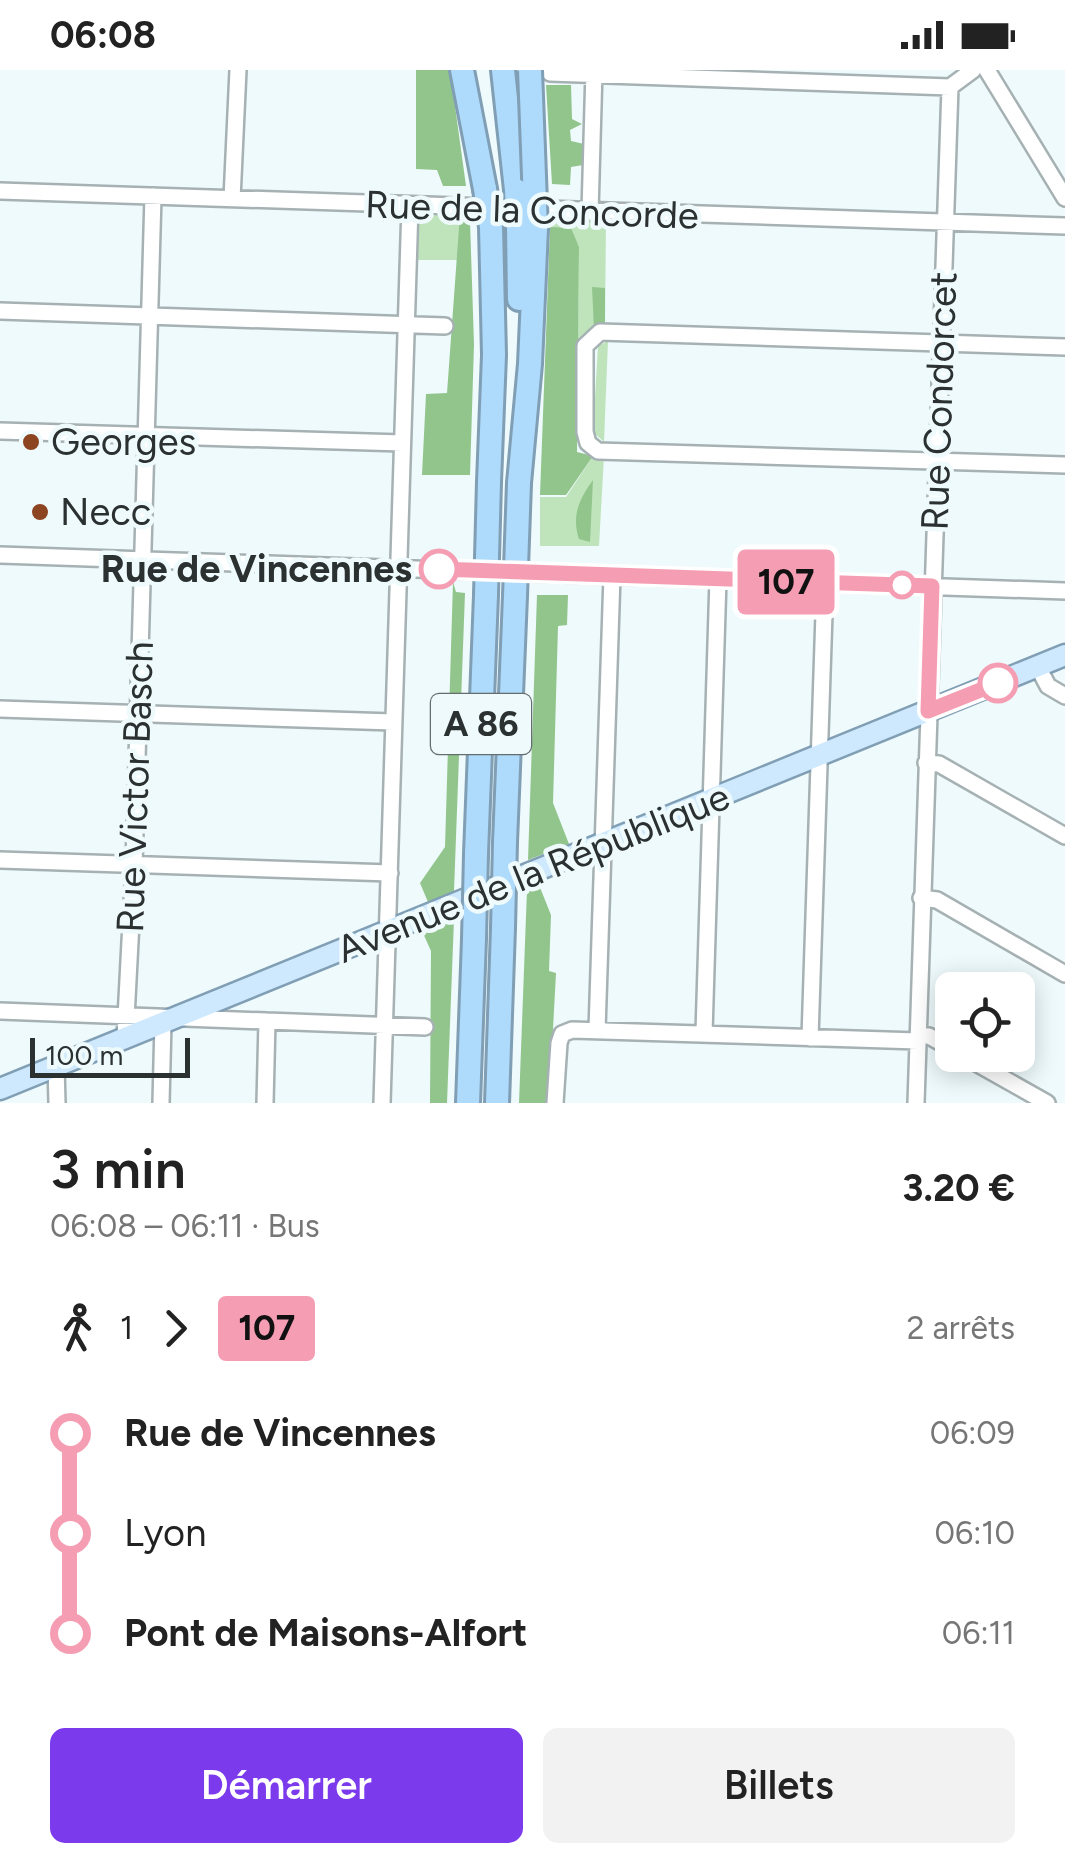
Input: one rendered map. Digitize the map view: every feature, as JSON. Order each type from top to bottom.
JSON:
[{"type":"highway","points":[[462,70],[485,188]]},
{"type":"highway","name":"A 86","points":[[468,1103],[494,355],[485,188],[487,128],[476,70]]},
{"type":"highway","points":[[503,70],[527,229]]},
{"type":"highway","points":[[527,229],[540,71]]},
{"type":"highway","name":"A 86","points":[[497,1103],[518,483],[530,364],[527,229]]},
{"type":"main road","name":"Avenue de la République","points":[[0,1089],[1065,656]]},
{"type":"street","points":[[232,199],[238,70]]},
{"type":"street","points":[[540,71],[950,87],[972,70]]},
{"type":"street","points":[[987,70],[1065,198]]},
{"type":"street","points":[[590,212],[593,72]]},
{"type":"street","name":"Rue Condorcet","points":[[916,1103],[950,87]]},
{"type":"street","name":"Rue de la Concorde","points":[[0,191],[1065,226]]},
{"type":"street","name":"Rue Victor Basch","points":[[125,1037],[134,864],[152,196]]},
{"type":"street","points":[[382,1103],[410,206]]},
{"type":"street","points":[[0,311],[444,326]]},
{"type":"street","points":[[1065,347],[600,332],[585,346],[585,432],[588,443],[598,450],[1065,465]]},
{"type":"street","points":[[0,431],[402,443]]},
{"type":"street","points":[[0,554],[1065,590]]},
{"type":"street","points":[[597,1030],[612,576]]},
{"type":"street","points":[[704,1033],[718,580]]},
{"type":"street","points":[[810,1038],[825,583]]},
{"type":"street","points":[[1038,667],[1048,686],[1065,696]]},
{"type":"street","points":[[0,710],[393,722]]},
{"type":"street","points":[[926,762],[939,764],[1065,836]]},
{"type":"street","points":[[0,860],[390,872]]},
{"type":"street","points":[[922,898],[937,900],[1065,974]]},
{"type":"street","points":[[0,1010],[425,1026]]},
{"type":"street","points":[[161,1103],[169,1019]]},
{"type":"street","points":[[265,1103],[267,1021]]},
{"type":"street","points":[[555,1103],[562,1034],[572,1030],[810,1038],[929,1036],[935,1039]]},
{"type":"street","points":[[56,1066],[57,1103]]},
{"type":"street","points":[[992,1072],[1047,1103]]},
{"type":"green space","points":[[416,70],[450,70],[466,186],[443,186],[437,170],[416,169]]},
{"type":"green space","points":[[546,85],[571,85],[572,119],[582,124],[570,130],[571,141],[584,144],[583,165],[571,167],[570,185],[552,184]]},
{"type":"green space","points":[[424,213],[460,214],[458,260],[412,260],[414,224]]},
{"type":"green space","points":[[460,214],[470,221],[474,344],[470,475],[422,475],[426,394],[447,393]]},
{"type":"green space","points":[[550,217],[606,219],[605,324],[578,342],[579,247],[550,227]]},
{"type":"green space","points":[[550,227],[571,228],[579,247],[577,452],[593,456],[566,495],[540,495]]},
{"type":"green space","points":[[592,287],[605,288],[605,324],[594,329]]},
{"type":"green space","points":[[608,341],[604,442],[593,432],[598,346]]},
{"type":"green space","points":[[593,456],[604,456],[599,546],[540,546],[540,497],[566,497]]},
{"type":"green space","points":[[593,480],[590,542],[579,539],[576,515]]},
{"type":"green space","points":[[453,582],[456,592],[465,593],[454,891],[428,902],[420,883],[445,847]]},
{"type":"green space","points":[[537,595],[568,595],[567,625],[558,626],[553,803],[569,844],[528,860]]},
{"type":"green space","points":[[539,885],[551,915],[549,971],[556,973],[549,1103],[519,1103],[527,890]]},
{"type":"green space","points":[[454,919],[447,1103],[430,1103],[431,951],[422,931]]},
{"type":"bus line","name":"107","points":[[439,569],[932,586],[928,711],[998,683]]},
{"type":"place","name":"Georges","points":[[31,442]]},
{"type":"place","name":"Necc","points":[[40,512]]},
{"type":"place","name":"Rue de Vincennes","points":[[439,569]]}]
